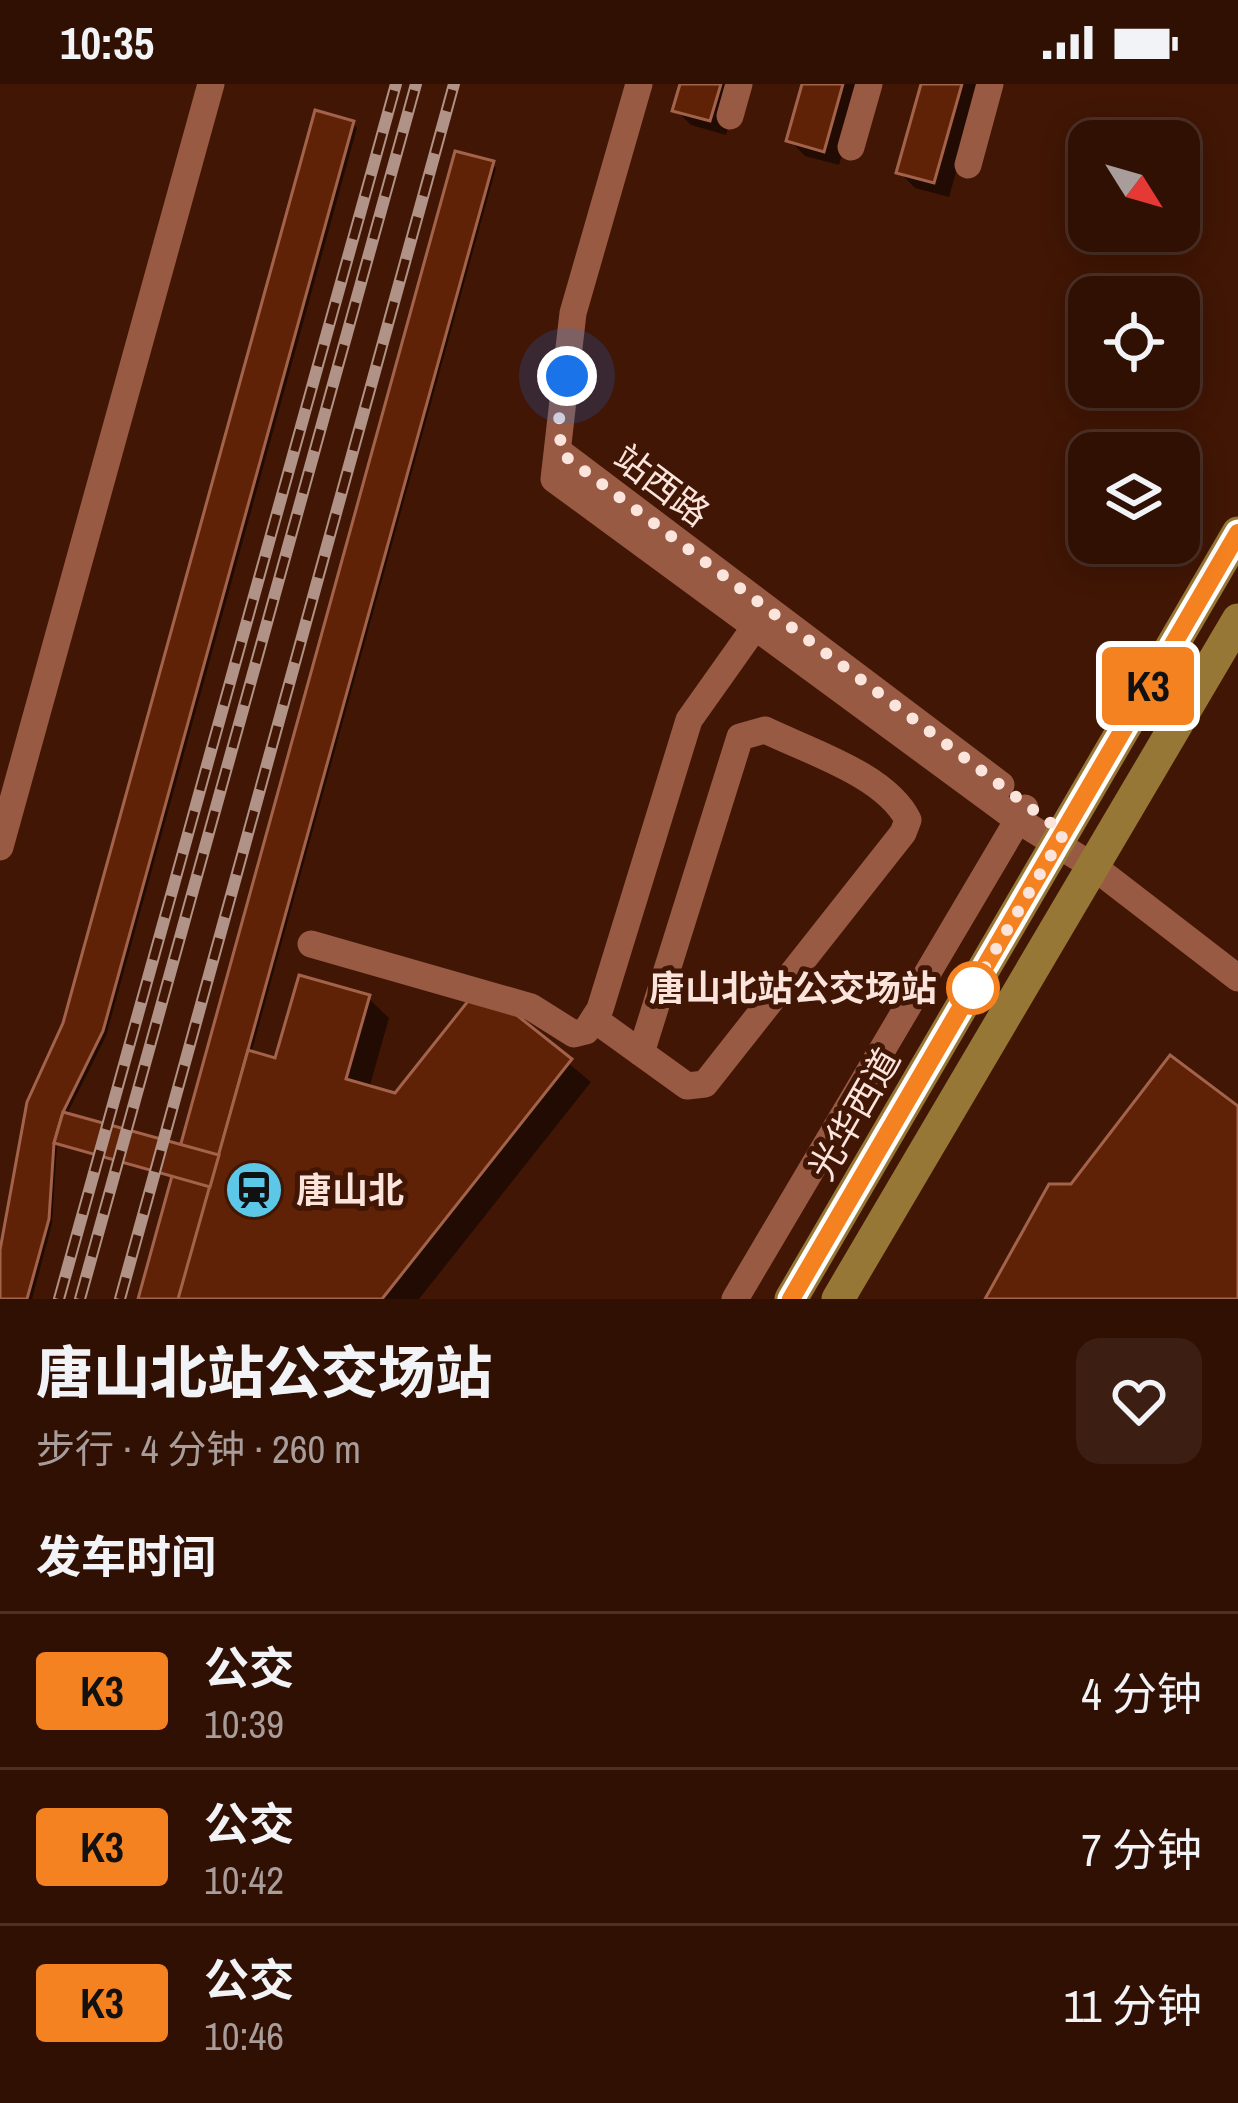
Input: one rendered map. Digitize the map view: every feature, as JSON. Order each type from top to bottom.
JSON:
[{"type":"main road","name":"光华西道","points":[[791,1299],[1238,533]]},
{"type":"main road","points":[[838,1299],[1238,620]]},
{"type":"street","points":[[0,847],[211,84]]},
{"type":"street","name":"站西路","points":[[639,84],[574,313],[574,339],[559,414],[561,453],[554,479],[761,619],[1238,977]]},
{"type":"street","points":[[730,116],[739,84]]},
{"type":"street","points":[[851,147],[868,84]]},
{"type":"street","points":[[968,165],[990,84]]},
{"type":"street","points":[[311,944],[531,1007],[574,1034],[586,1030],[594,1019],[689,720],[761,619]]},
{"type":"street","points":[[594,1019],[641,1053],[687,1086],[705,1084],[902,833],[908,820],[902,808],[863,779],[765,730],[740,737],[641,1053]]},
{"type":"street","points":[[735,1299],[1022,812]]},
{"type":"building","points":[[680,84],[721,84],[710,121],[672,111]]},
{"type":"building","points":[[802,84],[843,84],[824,152],[786,141]]},
{"type":"building","points":[[921,84],[962,84],[934,183],[896,173]]},
{"type":"building","points":[[315,110],[354,121],[103,1031],[63,1112],[54,1143],[49,1219],[27,1299],[0,1299],[0,1250],[27,1102],[63,1023]]},
{"type":"building","points":[[455,151],[494,161],[179,1299],[138,1299]]},
{"type":"building","points":[[299,975],[370,995],[346,1079],[395,1093],[480,986],[572,1059],[382,1299],[178,1299],[248,1050],[275,1058]]},
{"type":"building","points":[[1170,1055],[1238,1106],[1238,1299],[985,1299],[1049,1184],[1071,1184]]},
{"type":"building","points":[[63,1112],[219,1155],[210,1187],[54,1143]]},
{"type":"railway","points":[[59,1299],[396,84]]},
{"type":"railway","points":[[80,1299],[416,84]]},
{"type":"railway","points":[[120,1299],[454,84]]},
{"type":"bus line","name":"K3","points":[[791,1299],[1238,533]]},
{"type":"place","name":"唐山北站公交场站","points":[[973,988]]},
{"type":"place","name":"唐山北","points":[[254,1190]]},
{"type":"route","points":[[567,376],[559,414],[561,453],[1064,833],[966,1000],[973,988]]}]
